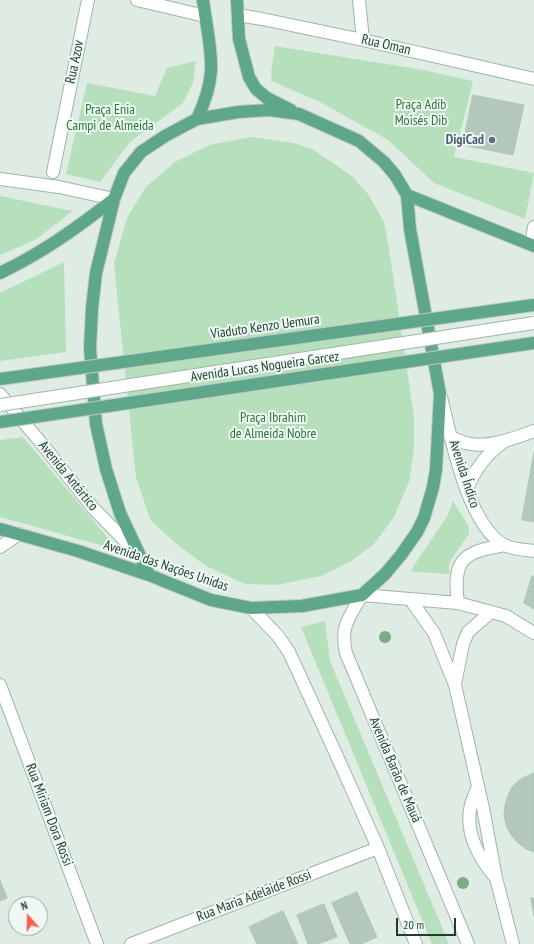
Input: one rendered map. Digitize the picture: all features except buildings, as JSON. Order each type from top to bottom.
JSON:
[{"type":"main road","points":[[197,119],[204,105],[211,72],[211,52],[204,0]]},
{"type":"main road","points":[[237,0],[239,39],[249,77],[256,89],[267,98],[359,141],[384,162],[395,175],[407,195],[410,229],[440,394],[436,470],[433,487],[424,518],[417,532],[402,555],[362,596]]},
{"type":"main road","points":[[149,575],[120,513],[106,469],[96,424],[90,348],[92,308],[96,273],[114,199],[124,173],[141,152],[165,136],[197,119],[238,112],[269,110],[299,114]]},
{"type":"main road","points":[[407,195],[532,245]]},
{"type":"main road","points":[[0,273],[43,251],[114,199]]},
{"type":"main road","name":"Viaduto Kenzo Uemura","points":[[0,379],[534,305]]},
{"type":"main road","name":"Avenida Lucas Nogueira Garcez","points":[[0,422],[534,343]]},
{"type":"main road","name":"Avenida das Nações Unidas","points":[[0,530],[78,551],[149,575],[211,600],[251,608],[302,606],[362,596]]},
{"type":"street","name":"Rua Azov","points":[[53,172],[88,0]]},
{"type":"street","points":[[137,0],[205,16]]},
{"type":"street","points":[[359,0],[363,40]]},
{"type":"street","name":"Rua Oman","points":[[238,15],[363,40],[534,79]]},
{"type":"street","points":[[0,179],[59,187],[114,199]]},
{"type":"street","points":[[532,245],[534,227]]},
{"type":"street","points":[[0,405],[534,323]]},
{"type":"street","name":"Avenida Antártico","points":[[0,394],[93,508],[139,555]]},
{"type":"street","name":"Avenida Índico","points":[[440,394],[467,489],[477,513],[485,527],[505,545]]},
{"type":"street","points":[[451,437],[472,444],[507,440],[534,431]]},
{"type":"street","points":[[467,489],[475,471],[483,461],[495,448],[507,440]]},
{"type":"street","points":[[0,547],[19,534]]},
{"type":"street","points":[[458,603],[456,580],[459,566],[463,560],[476,552],[487,548],[505,545],[534,551]]},
{"type":"street","name":"Avenida das Nações Unidas","points":[[362,596],[458,603],[506,616],[534,633]]},
{"type":"street","name":"Avenida Barão de Mauá","points":[[362,596],[346,622],[343,632],[346,653],[468,944]]},
{"type":"street","points":[[410,599],[434,632],[455,685],[478,786],[496,878],[513,944]]},
{"type":"street","points":[[251,608],[278,636],[289,652],[378,848],[416,944]]},
{"type":"street","points":[[455,685],[463,644],[468,632],[491,612]]},
{"type":"street","name":"Rua Miriam Dora Rossi","points":[[0,685],[97,944]]},
{"type":"street","points":[[478,786],[470,810],[470,824],[473,840],[478,854],[496,878]]},
{"type":"street","name":"Rua Maria Adelaide Rossi","points":[[131,944],[378,848]]},
{"type":"green space","name":"Praça Adib Moisés Dib","points":[[275,46],[423,70],[473,81],[454,157],[534,173],[525,219],[434,183],[388,140],[322,103],[272,81],[271,73]]},
{"type":"green space","name":"Praça Enia Campi de Almeida","points":[[196,61],[193,83],[183,103],[130,142],[100,182],[66,174],[87,83],[155,96],[167,68]]},
{"type":"green space","name":"Praça Ibrahim de Almeida Nobre","points":[[251,137],[294,143],[312,149],[352,176],[368,194],[384,222],[414,416],[414,449],[409,482],[394,517],[374,544],[351,561],[321,576],[276,585],[245,584],[206,566],[179,546],[151,521],[136,478],[114,264],[127,218],[146,187],[175,162],[209,145]]},
{"type":"green space","points":[[0,196],[73,211],[35,240],[0,255]]},
{"type":"green space","points":[[64,262],[66,352],[0,361],[0,293]]},
{"type":"green space","points":[[23,437],[118,550],[0,517],[0,440]]},
{"type":"green space","points":[[453,501],[469,527],[469,534],[449,563],[449,574],[415,572],[411,570],[448,515]]},
{"type":"green space","points":[[325,621],[330,661],[449,944],[432,944],[301,627]]},
{"type":"place","name":"DigiCad","points":[[492,140]]}]
